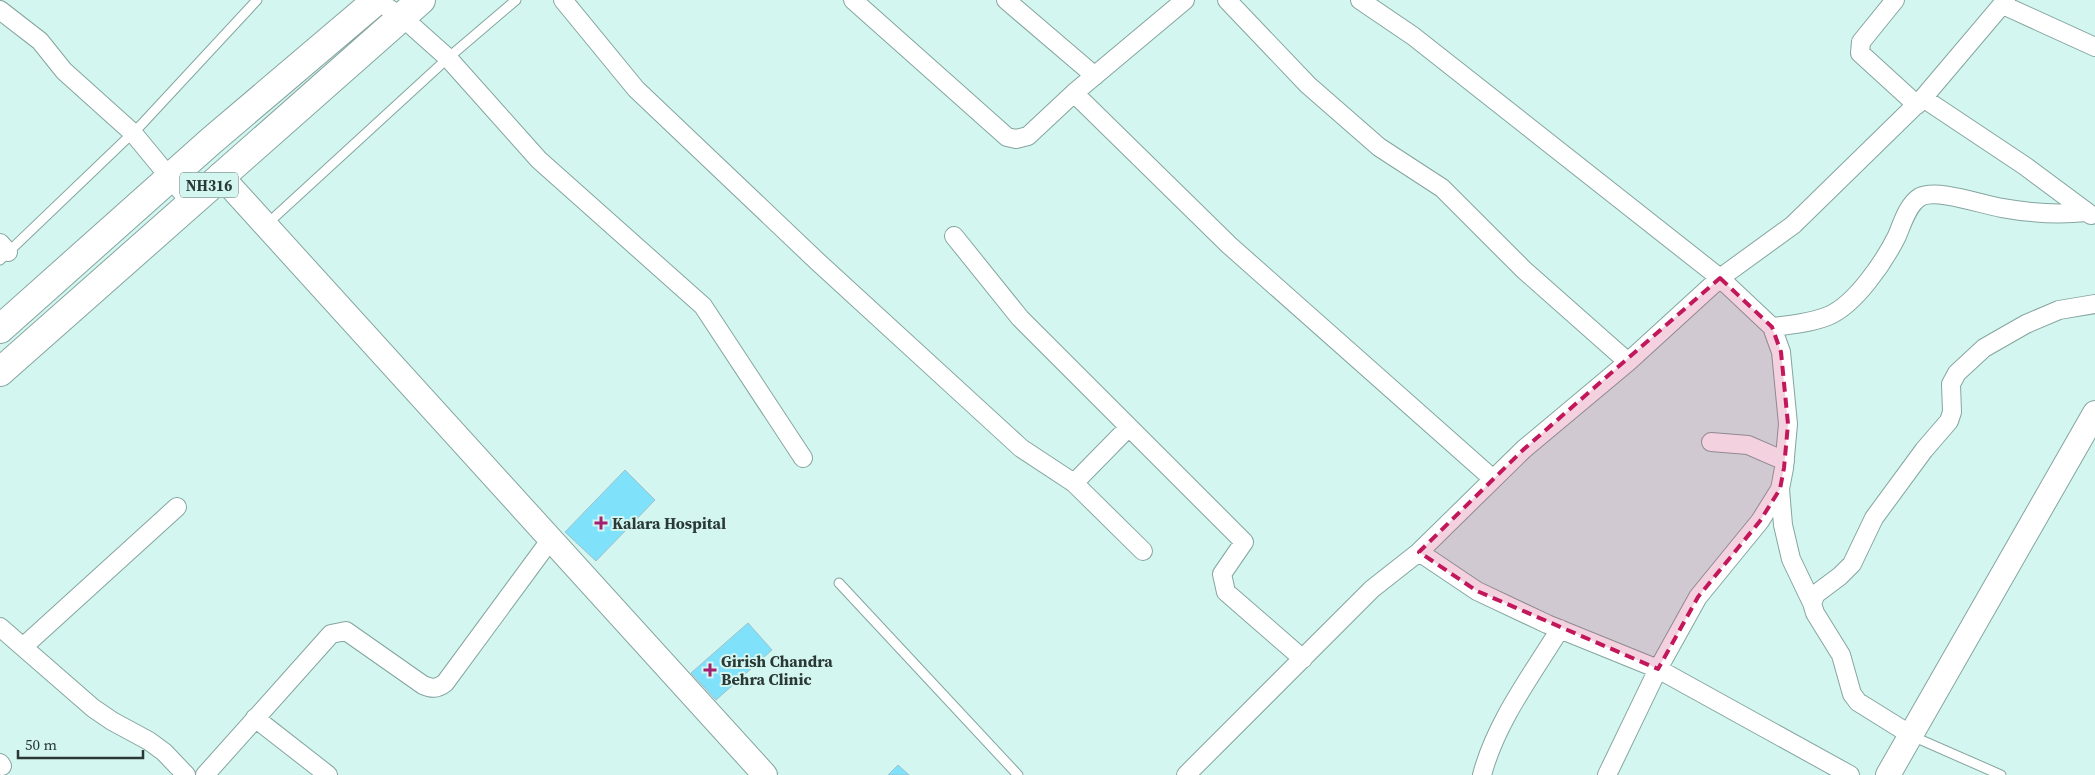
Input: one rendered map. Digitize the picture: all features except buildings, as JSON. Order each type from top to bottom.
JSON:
[{"type":"highway","name":"NH316","points":[[0,329],[169,178],[376,0]]},
{"type":"highway","name":"NH316","points":[[0,372],[220,175],[411,8]]},
{"type":"main road","points":[[220,175],[765,775]]},
{"type":"main road","points":[[1888,775],[2095,413]]},
{"type":"street","points":[[376,0],[411,8],[448,58],[539,160],[703,306],[803,458]]},
{"type":"street","points":[[563,0],[636,89],[818,262],[1021,448],[1074,483],[1143,551]]},
{"type":"street","points":[[853,0],[1007,138],[1016,139],[1028,136],[1074,93],[1185,0]]},
{"type":"street","points":[[1006,0],[1095,76]]},
{"type":"street","points":[[1227,0],[1308,85],[1379,147],[1442,188],[1524,270],[1628,362]]},
{"type":"street","points":[[1360,0],[1413,36],[1720,278],[1772,328],[1781,352],[1785,381],[1788,424],[1785,461],[1780,489],[1783,525],[1791,559],[1815,613],[1841,655],[1852,694],[1858,702],[1910,736]]},
{"type":"street","points":[[1895,0],[1861,42],[1860,53],[1920,101],[2026,166],[2091,214]]},
{"type":"street","points":[[1186,775],[1372,589],[1419,552],[1524,449],[1628,362],[1720,278],[1793,225],[1920,101],[1998,4],[2095,47]]},
{"type":"street","points":[[0,10],[40,41],[64,71],[133,133],[190,202]]},
{"type":"street","points":[[1074,93],[1229,245],[1493,479]]},
{"type":"street","points":[[1772,328],[1813,321],[1830,315],[1844,305],[1872,275],[1892,246],[1913,204],[1920,197],[1943,196],[2003,208],[2066,214],[2091,214]]},
{"type":"street","points":[[954,236],[1020,318],[1244,542],[1222,574],[1226,592],[1303,659]]},
{"type":"street","points":[[1812,603],[1816,594],[1852,564],[1874,518],[1924,450],[1949,421],[1952,412],[1951,384],[1957,373],[1984,348],[2026,324],[2059,310],[2095,304]]},
{"type":"street","points":[[1074,483],[1128,428]]},
{"type":"street","points":[[1711,442],[1748,445],[1785,461]]},
{"type":"street","points":[[1607,775],[1658,669],[1698,597],[1760,521],[1780,489]]},
{"type":"street","points":[[24,647],[177,507]]},
{"type":"street","points":[[205,775],[331,634],[338,631],[346,631],[353,635],[423,685],[438,688],[445,683],[551,539]]},
{"type":"street","points":[[1419,552],[1477,592],[1560,630],[1658,669],[1850,775]]},
{"type":"street","points":[[0,627],[93,708],[112,721],[149,740],[164,752],[186,775]]},
{"type":"street","points":[[1482,775],[1489,748],[1520,692],[1560,630]]},
{"type":"street","points":[[255,718],[328,775]]},
{"type":"lane","points":[[3,251],[133,133],[257,0]]},
{"type":"lane","points":[[266,225],[448,58],[516,0]]},
{"type":"lane","points":[[839,583],[1018,775]]},
{"type":"lane","points":[[1910,736],[2000,775]]},
{"type":"lane","points":[[1003,775],[1010,766]]},
{"type":"highlighted area","points":[[1720,278],[1772,327],[1781,352],[1788,424],[1784,468],[1780,489],[1760,521],[1698,597],[1658,669],[1477,591],[1419,552],[1524,449]]},
{"type":"place","name":"Kalara Hospital","points":[[601,523]]},
{"type":"place","name":"Girish Chandra Behra Clinic","points":[[710,670]]}]
